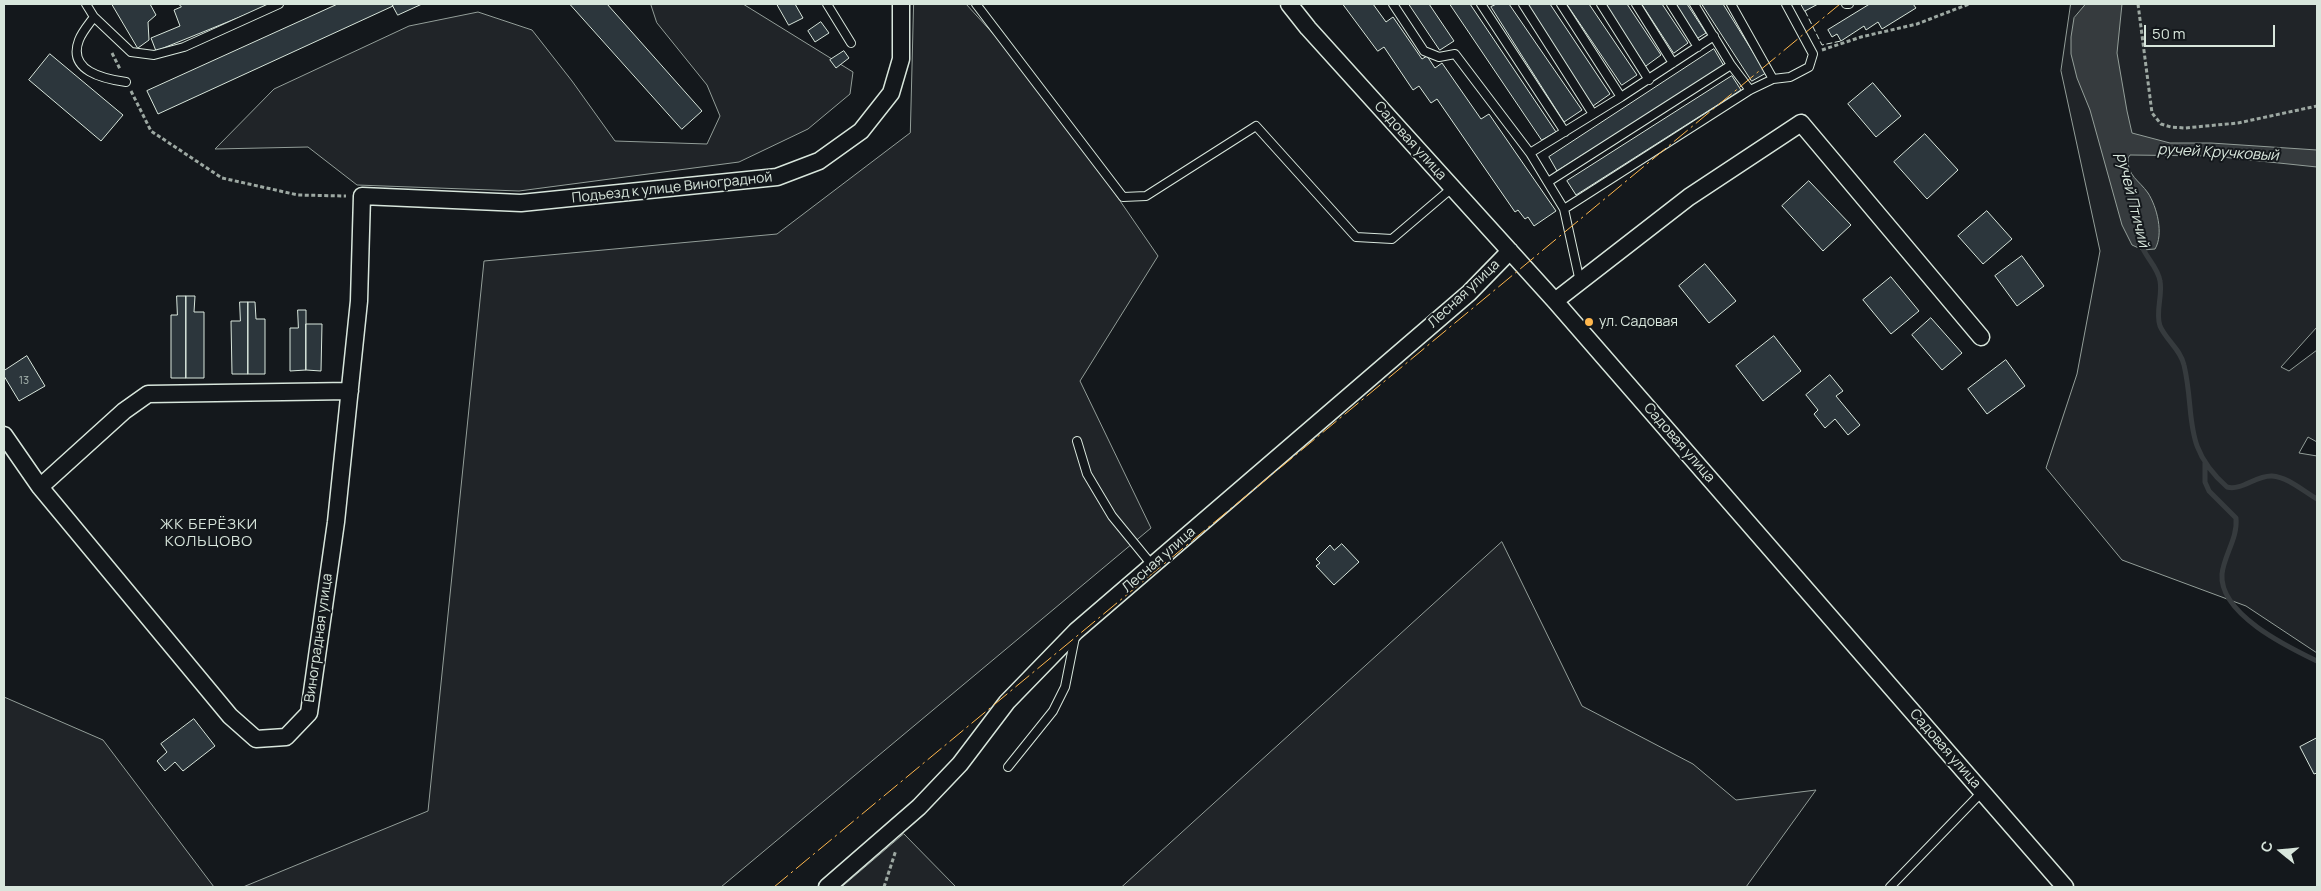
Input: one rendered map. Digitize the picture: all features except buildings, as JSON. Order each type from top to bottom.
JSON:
[{"type":"street","name":"Подъезд к улице Виноградной","points":[[362,196],[522,203],[777,177],[819,161],[861,131],[891,93],[901,59],[901,4]]},
{"type":"street","name":"Садовая улица","points":[[1288,4],[1452,188],[1556,301],[2065,887]]},
{"type":"street","points":[[1556,301],[1689,197],[1801,123],[1981,337]]},
{"type":"street","name":"Виноградная улица","points":[[4,435],[40,488],[230,716],[256,739],[286,737],[308,713],[336,522],[359,301],[362,196]]},
{"type":"street","name":"Лесная улица","points":[[826,887],[919,807],[972,749],[1007,702],[1076,630],[1469,293],[1510,251]]},
{"type":"street","points":[[40,488],[124,411],[148,394],[350,391]]},
{"type":"lane","points":[[86,4],[94,17],[130,52],[154,55],[184,47],[279,4]]},
{"type":"lane","points":[[827,4],[850,43]]},
{"type":"lane","points":[[976,4],[1124,197],[1146,196],[1256,126],[1356,237],[1392,239],[1452,188]]},
{"type":"lane","points":[[1393,4],[1424,50],[1439,57],[1455,54],[1530,153],[1564,209],[1580,282]]},
{"type":"lane","points":[[1481,4],[1564,132]]},
{"type":"lane","points":[[1523,4],[1593,114]]},
{"type":"lane","points":[[1561,4],[1621,97]]},
{"type":"lane","points":[[1601,4],[1649,80]]},
{"type":"lane","points":[[1636,4],[1673,63]]},
{"type":"lane","points":[[1671,4],[1698,47]]},
{"type":"lane","points":[[1694,4],[1731,65],[1750,90]]},
{"type":"lane","points":[[1730,4],[1773,79]]},
{"type":"lane","points":[[1564,209],[1750,90],[1773,79],[1790,77],[1809,67],[1812,54],[1786,4]]},
{"type":"lane","points":[[94,17],[79,38],[76,49],[77,58],[81,66],[89,72],[108,79],[126,82]]},
{"type":"lane","points":[[1530,153],[1649,80],[1714,36]]},
{"type":"lane","points":[[1548,182],[1731,65]]},
{"type":"lane","points":[[1077,441],[1087,474],[1112,516],[1152,565]]},
{"type":"lane","points":[[1008,767],[1053,712],[1065,687],[1076,630]]},
{"type":"lane","points":[[1890,887],[1982,792]]},
{"type":"path","points":[[1812,54],[1861,37],[1917,24],[1969,4]]},
{"type":"path","points":[[2138,4],[2152,113],[2162,124],[2170,127],[2185,128],[2238,123],[2317,106]]},
{"type":"path","points":[[110,50],[151,131],[222,178],[298,195],[362,196]]},
{"type":"path","points":[[884,887],[896,849]]},
{"type":"shaded area","points":[[651,4],[743,4],[853,72],[850,94],[808,129],[739,162],[519,191],[357,185],[308,147],[215,149],[274,89],[409,26],[478,12],[532,30],[615,141],[707,144],[720,116],[707,85],[657,23]]},
{"type":"shaded area","points":[[914,4],[966,4],[1041,86],[1158,256],[1080,381],[1151,528],[721,887],[243,887],[428,811],[484,261],[777,234],[910,133]]},
{"type":"shaded area","points":[[2071,4],[2317,4],[2317,327],[2281,367],[2289,371],[2317,350],[2317,442],[2308,437],[2299,453],[2317,456],[2317,653],[2246,606],[2122,560],[2046,468],[2077,374],[2100,251],[2061,71]]},
{"type":"shaded area","points":[[1502,542],[1582,706],[1693,764],[1736,800],[1816,790],[1746,887],[1122,887]]},
{"type":"shaded area","points":[[4,697],[103,740],[214,887],[4,887]]},
{"type":"shaded area","points":[[904,834],[956,887],[842,887]]},
{"type":"water","name":"ручей Кручковый","points":[[2086,4],[2122,4],[2117,53],[2132,133],[2170,143],[2211,143],[2317,150],[2317,167],[2212,156],[2130,155],[2128,158],[2129,169],[2148,193],[2157,213],[2159,228],[2158,243],[2155,249],[2143,250],[2132,245],[2122,225],[2090,110],[2077,78],[2071,54],[2074,18]]},
{"type":"waterway","name":"ручей Птичий","points":[[2141,244],[2159,276],[2161,286],[2160,326],[2177,350],[2184,365],[2196,444],[2212,472],[2227,487],[2233,488],[2266,476],[2278,477],[2290,482],[2317,499]]},
{"type":"waterway","points":[[2205,463],[2205,482],[2209,491],[2236,518],[2235,533],[2223,567],[2224,589],[2243,615],[2258,627],[2273,638],[2317,661]]},
{"type":"fence","points":[[1805,11],[1822,45],[1841,41]]},
{"type":"power","points":[[774,887],[1840,4]]},
{"type":"place","name":"ул. Садовая","points":[[1589,322]]},
{"type":"district","name":"ЖК БЕРЁЗКИ КОЛЬЦОВО","points":[[209,534]]}]
